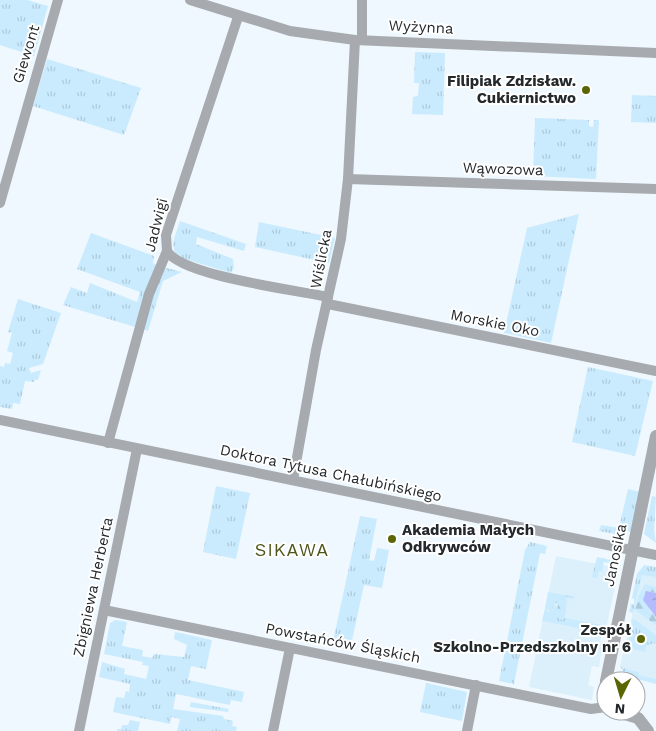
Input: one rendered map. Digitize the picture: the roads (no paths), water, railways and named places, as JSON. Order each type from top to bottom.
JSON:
[{"type":"street","name":"Giewont","points":[[0,203],[58,0]]},
{"type":"street","name":"Wyżynna","points":[[190,0],[238,17],[290,31],[358,40],[656,53]]},
{"type":"street","name":"Wiślicka","points":[[293,480],[306,401],[341,239],[348,179],[362,0]]},
{"type":"street","name":"Jadwigi","points":[[108,443],[149,294],[167,251],[166,235],[238,17]]},
{"type":"street","name":"Wąwozowa","points":[[348,179],[656,188]]},
{"type":"street","name":"Morskie Oko","points":[[167,251],[171,258],[179,263],[211,273],[656,371]]},
{"type":"street","name":"Doktora Tytusa Chałubińskiego","points":[[0,420],[656,555]]},
{"type":"street","name":"Janosika","points":[[608,671],[656,436]]},
{"type":"street","name":"Zbigniewa Herberta","points":[[79,731],[137,449]]},
{"type":"street","name":"Powstańców Śląskich","points":[[104,610],[590,709],[596,708]]},
{"type":"street","points":[[273,731],[290,648]]},
{"type":"street","points":[[467,731],[476,685]]},
{"type":"street","points":[[640,721],[648,731]]},
{"type":"water","points":[[646,591],[656,593],[656,617],[643,600]]},
{"type":"place","name":"Filipiak Zdzisław. Cukiernictwo","points":[[586,90]]},
{"type":"place","name":"Akademia Małych Odkrywców","points":[[392,539]]},
{"type":"place","name":"Zespół Szkolno-Przedszkolny nr 6","points":[[641,639]]},
{"type":"district","name":"SIKAWA","points":[[292,550]]}]
